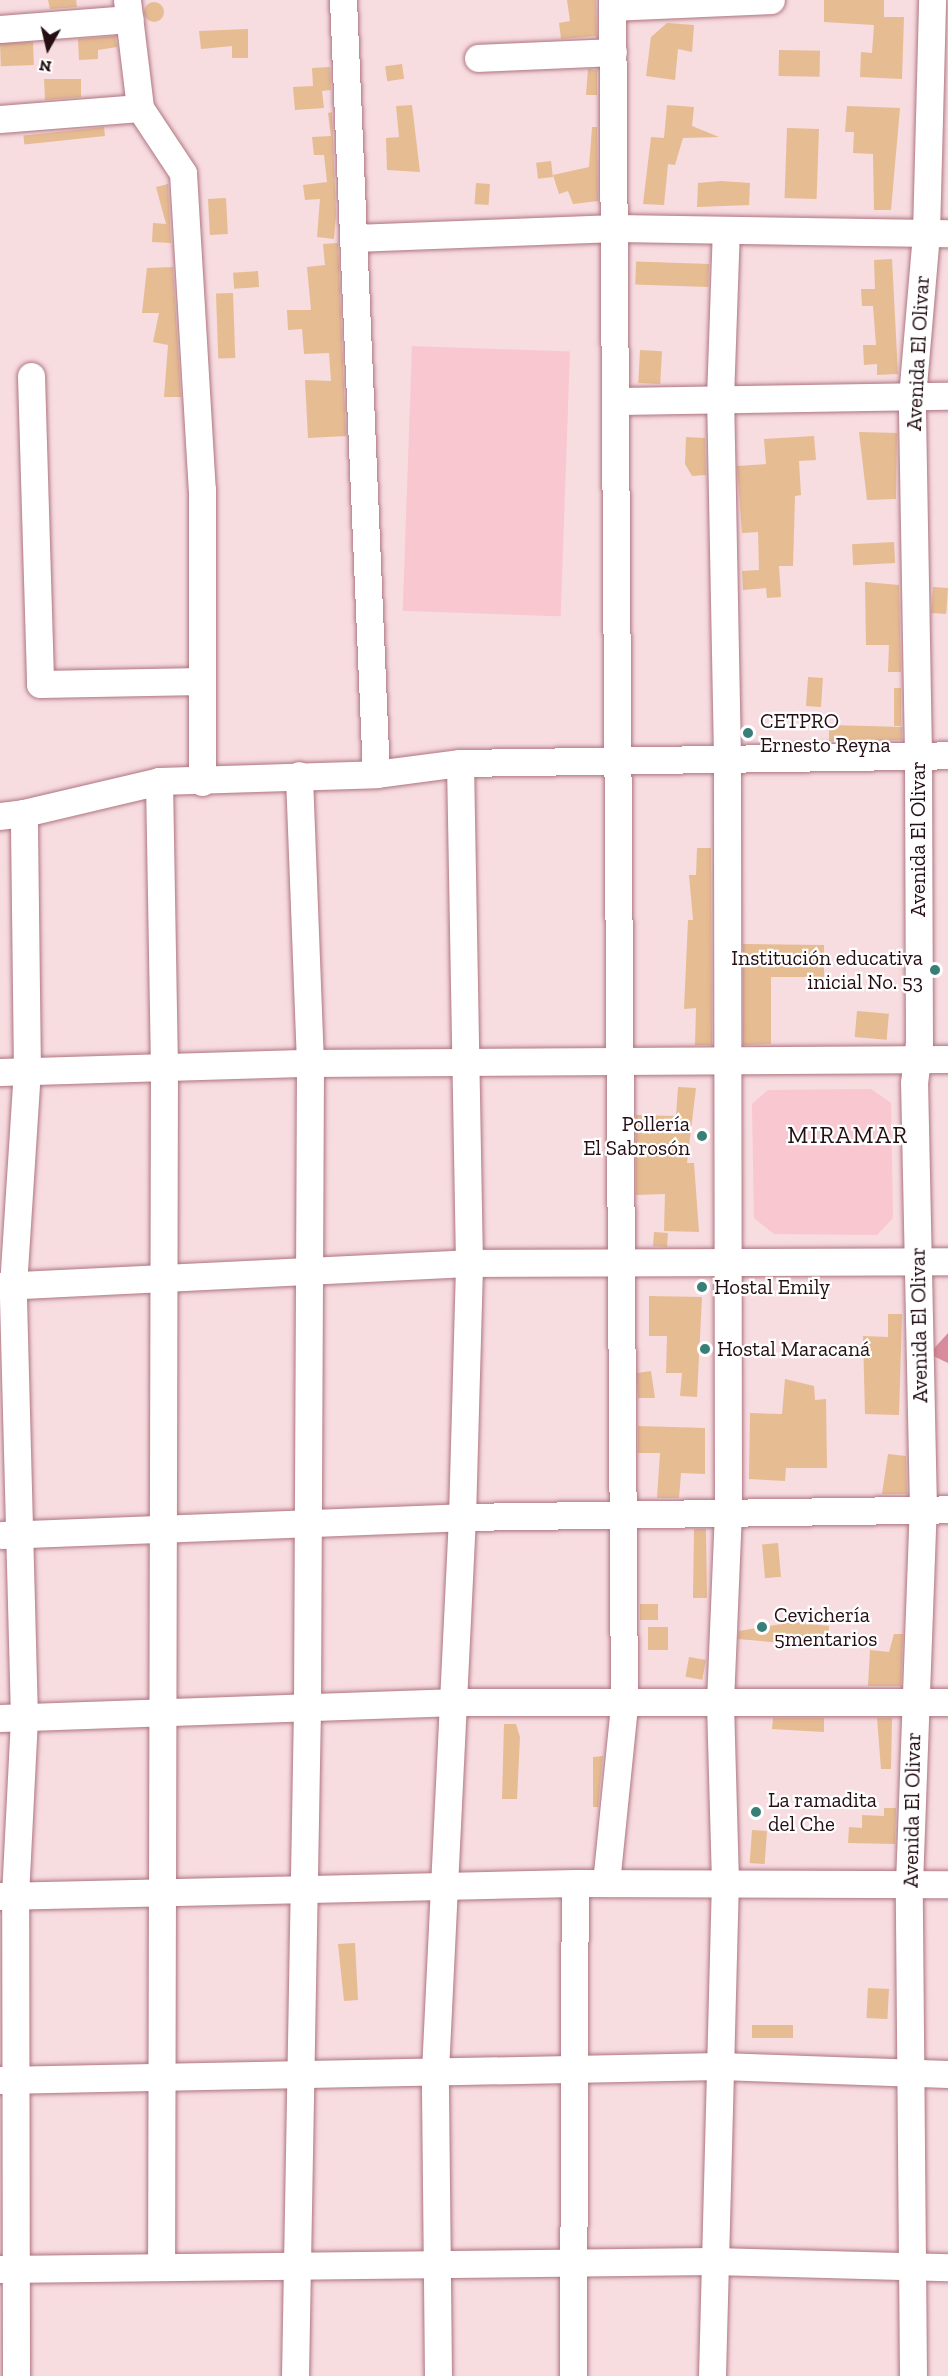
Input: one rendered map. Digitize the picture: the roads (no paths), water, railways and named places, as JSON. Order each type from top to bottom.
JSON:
[{"type":"street","points":[[343,0],[376,774]]},
{"type":"street","points":[[606,1883],[624,1705],[621,1514],[622,1063],[618,758],[616,228],[612,4],[771,0]]},
{"type":"street","name":"Avenida El Olivar","points":[[914,2376],[915,2074],[909,1884],[915,1702],[935,1509],[917,1261],[918,755],[912,397],[937,233],[933,0]]},
{"type":"street","points":[[0,29],[129,10],[140,108],[183,173],[202,489],[202,782]]},
{"type":"street","points":[[478,58],[613,51]]},
{"type":"street","points":[[0,119],[140,108]]},
{"type":"street","points":[[354,238],[616,228],[937,233]]},
{"type":"street","points":[[712,2376],[713,2261],[725,1882],[720,1702],[728,1513],[724,1263],[727,757],[720,399],[726,230]]},
{"type":"street","points":[[31,375],[40,684],[202,681]]},
{"type":"street","points":[[617,401],[948,396]]},
{"type":"street","points":[[16,2376],[7,2269],[8,1896],[12,1718],[6,1286],[27,1072],[12,814],[159,781],[202,782],[299,775],[376,774],[460,763],[618,758],[948,755]]},
{"type":"street","points":[[438,2376],[435,2071],[450,1702],[462,1517],[469,1263],[460,763]]},
{"type":"street","points":[[295,2376],[307,1706],[306,1526],[310,1062],[299,775]]},
{"type":"street","points":[[159,781],[164,1068],[161,1532],[164,2073],[161,2264]]},
{"type":"street","points":[[0,1071],[310,1062],[622,1063],[948,1059]]},
{"type":"street","points":[[6,1286],[469,1263],[621,1265],[948,1261]]},
{"type":"street","points":[[9,1535],[161,1532],[462,1517],[935,1509]]},
{"type":"street","points":[[12,1718],[450,1702],[624,1705],[720,1702],[948,1702]]},
{"type":"street","points":[[8,1896],[575,1883],[948,1884]]},
{"type":"street","points":[[573,2376],[575,1883]]},
{"type":"street","points":[[7,2080],[164,2073],[575,2070],[720,2066],[948,2074]]},
{"type":"street","points":[[7,2269],[161,2264],[713,2261],[948,2267]]},
{"type":"place","name":"CETPRO Ernesto Reyna","points":[[748,733]]},
{"type":"place","name":"Institución educativa inicial No. 53","points":[[935,970]]},
{"type":"place","name":"Pollería El Sabrosón","points":[[702,1136]]},
{"type":"place","name":"Hostal Emily","points":[[702,1287]]},
{"type":"place","name":"Hostal Maracaná","points":[[705,1349]]},
{"type":"place","name":"Cevichería 5mentarios","points":[[762,1627]]},
{"type":"place","name":"La ramadita del Che","points":[[756,1812]]},
{"type":"district","name":"MIRAMAR","points":[[848,1135]]}]
